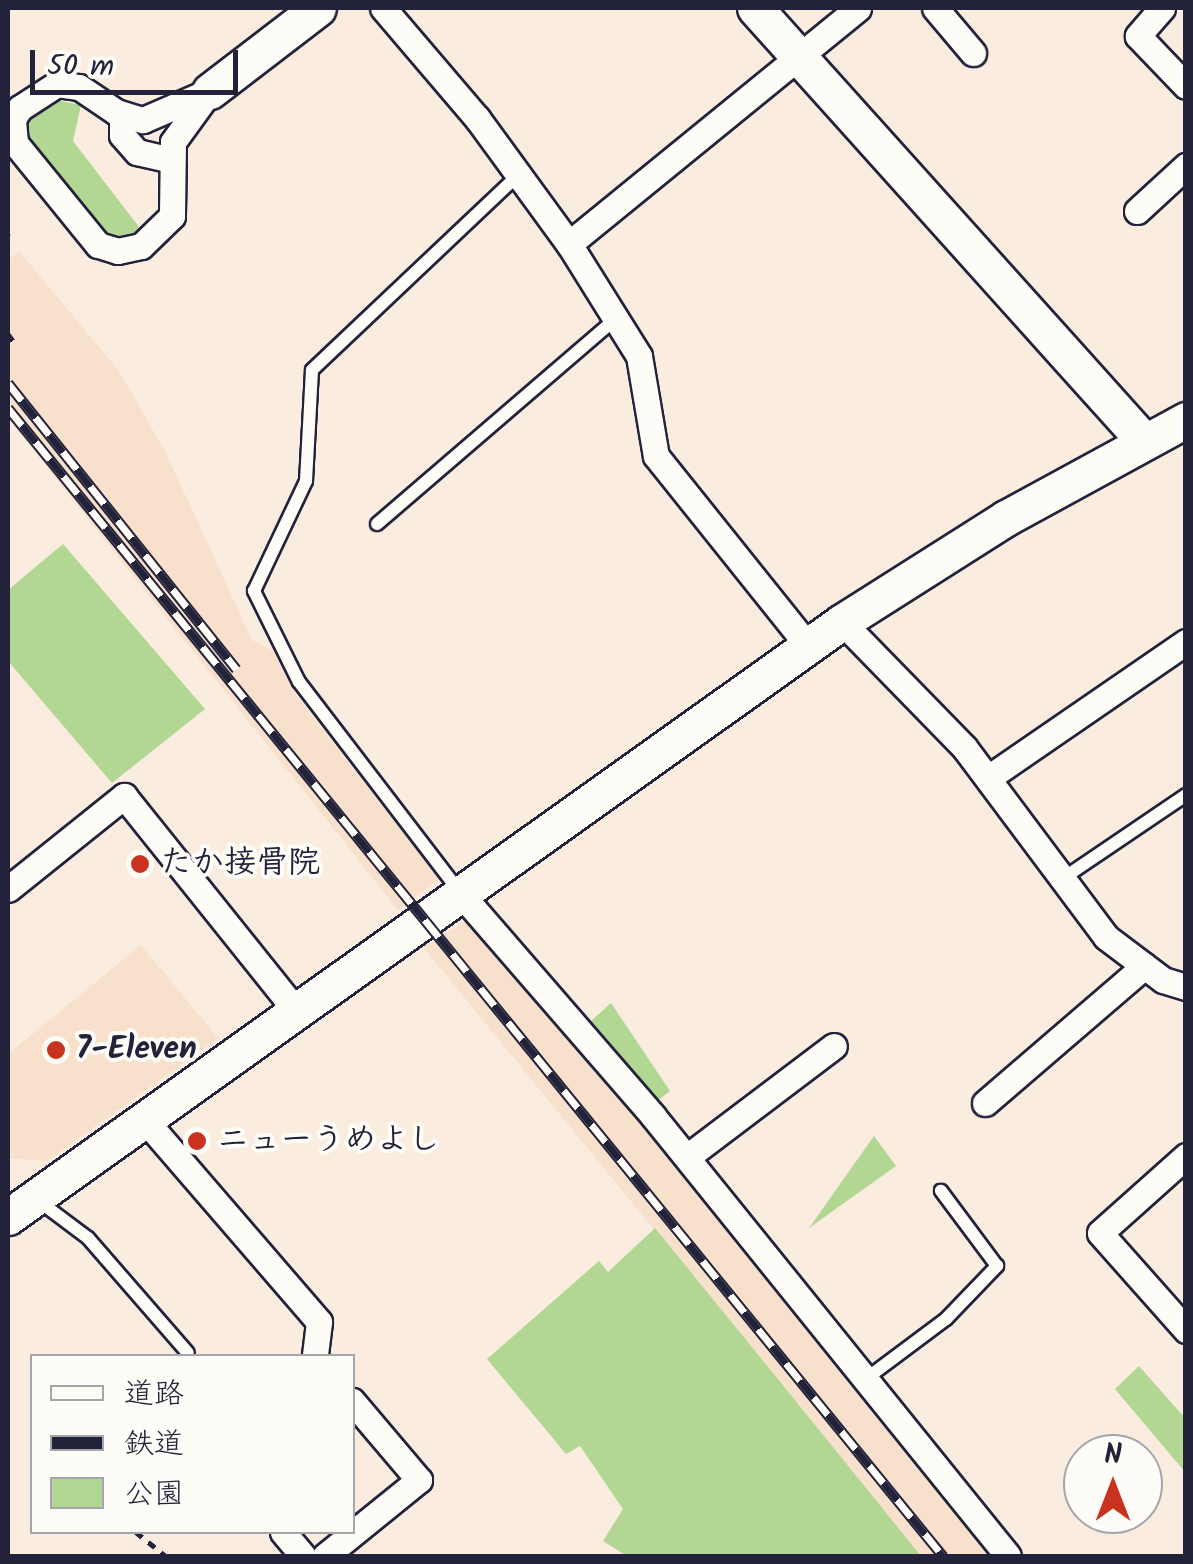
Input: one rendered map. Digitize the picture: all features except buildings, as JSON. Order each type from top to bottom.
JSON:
[{"type":"street","points":[[210,91],[178,131],[172,160],[175,204],[168,223],[142,246],[118,250],[98,245],[20,151],[13,119],[28,99],[57,84],[78,87],[122,115],[156,119],[210,91],[318,8]]},
{"type":"street","points":[[383,8],[518,174],[618,317],[639,356],[656,456],[809,647]]},
{"type":"street","points":[[754,8],[1146,442]]},
{"type":"street","points":[[569,244],[858,8]]},
{"type":"street","points":[[935,8],[974,53]]},
{"type":"street","points":[[1162,8],[1138,36],[1186,86]]},
{"type":"street","points":[[122,115],[122,135],[137,152],[172,160]]},
{"type":"street","points":[[1137,211],[1186,166]]},
{"type":"street","points":[[18,1202],[298,1012],[842,622],[1006,518],[1186,420]]},
{"type":"street","points":[[842,622],[924,702],[988,778],[1060,880],[1106,936],[1144,966],[1186,988]]},
{"type":"street","points":[[988,778],[1186,642]]},
{"type":"street","points":[[8,889],[124,796],[298,1012]]},
{"type":"street","points":[[460,893],[687,1157],[1008,1556]]},
{"type":"street","points":[[985,1103],[1144,966]]},
{"type":"street","points":[[687,1157],[834,1046]]},
{"type":"street","points":[[144,1120],[319,1322],[311,1354]]},
{"type":"street","points":[[1183,1165],[1100,1233],[1186,1330]]},
{"type":"street","points":[[355,1405],[419,1480],[355,1531]]},
{"type":"street","points":[[285,1534],[303,1556]]},
{"type":"street","points":[[324,1556],[352,1534]]},
{"type":"lane","points":[[460,893],[299,682],[254,592],[306,481],[312,370],[518,174]]},
{"type":"lane","points":[[377,524],[618,317]]},
{"type":"lane","points":[[1060,880],[1186,795]]},
{"type":"lane","points":[[867,1378],[946,1319],[997,1266],[941,1191]]},
{"type":"lane","points":[[18,1202],[88,1238],[188,1353]]},
{"type":"path","points":[[8,334],[13,341]]},
{"type":"path","points":[[138,1534],[166,1556]]},
{"type":"shaded area","points":[[19,251],[119,371],[166,453],[252,640],[272,650],[296,695],[439,879],[398,910],[8,418],[8,260]]},
{"type":"shaded area","points":[[473,917],[1002,1556],[921,1556],[423,947]]},
{"type":"shaded area","points":[[141,945],[218,1038],[47,1161],[8,1158],[8,1054]]},
{"type":"green space","points":[[55,100],[81,105],[73,141],[139,227],[128,241],[101,235],[25,135],[32,115]]},
{"type":"green space","points":[[63,544],[205,709],[112,783],[8,661],[8,590]]},
{"type":"green space","points":[[611,1003],[670,1091],[649,1107],[580,1031]]},
{"type":"green space","points":[[874,1136],[896,1166],[809,1228]]},
{"type":"green space","points":[[655,1228],[921,1556],[627,1556],[603,1541],[623,1509],[580,1446],[566,1454],[487,1359],[599,1261],[608,1272]]},
{"type":"green space","points":[[1139,1366],[1185,1418],[1185,1472],[1163,1446],[1163,1434],[1153,1434],[1115,1389]]},
{"type":"railway","points":[[8,383],[236,669]]},
{"type":"railway","points":[[8,408],[943,1556]]},
{"type":"place","name":"たか接骨院","points":[[140,864]]},
{"type":"place","name":"7-Eleven","points":[[56,1050]]},
{"type":"place","name":"ニューうめよし","points":[[197,1141]]}]
